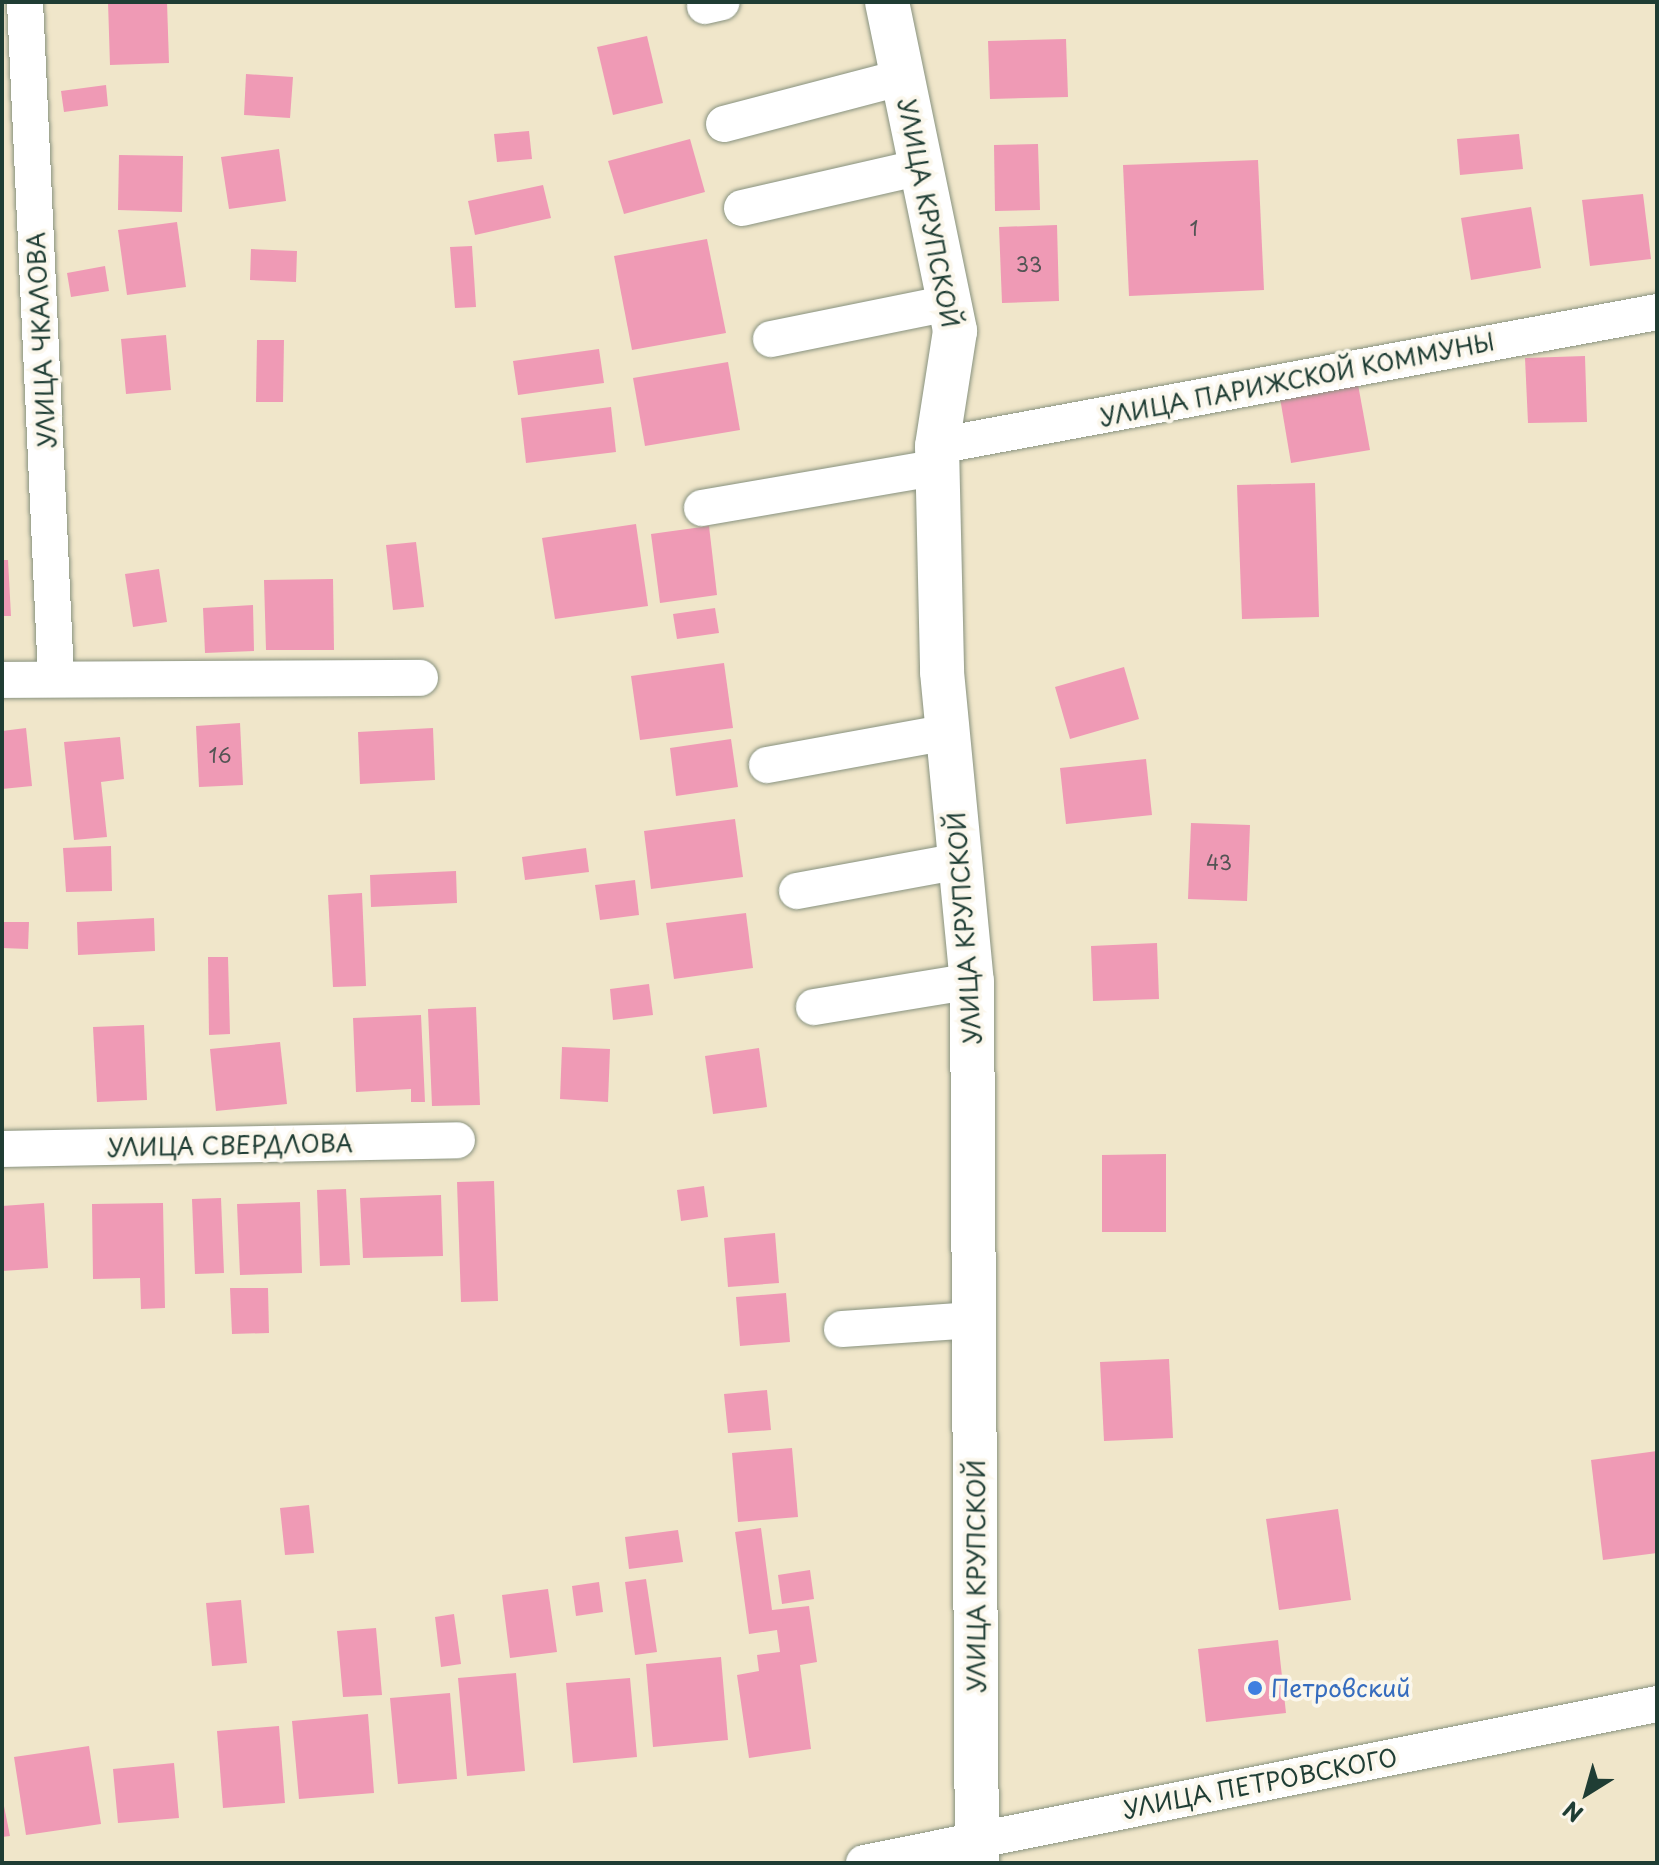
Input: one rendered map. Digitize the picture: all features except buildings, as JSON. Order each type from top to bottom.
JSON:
[{"type":"main road","name":"УЛИЦА КРУПСКОЙ","points":[[887,2],[955,331],[938,456],[948,732],[972,981],[977,1851]]},
{"type":"street","name":"УЛИЦА ЧКАЛОВА","points":[[25,2],[56,678]]},
{"type":"street","points":[[724,124],[903,77]]},
{"type":"street","points":[[742,208],[921,167]]},
{"type":"street","points":[[771,339],[949,303]]},
{"type":"street","name":"УЛИЦА ПАРИЖСКОЙ КОММУНЫ","points":[[702,508],[938,456],[1657,312]]},
{"type":"street","points":[[2,680],[420,678]]},
{"type":"street","points":[[767,765],[948,732]]},
{"type":"street","points":[[797,891],[960,861]]},
{"type":"street","points":[[814,1007],[972,981]]},
{"type":"street","name":"УЛИЦА СВЕРДЛОВА","points":[[2,1149],[457,1140]]},
{"type":"street","points":[[842,1329],[974,1320]]},
{"type":"street","name":"УЛИЦА ПЕТРОВСКОГО","points":[[864,1863],[977,1851],[1657,1704]]},
{"type":"place","name":"Петровский","points":[[1255,1688]]}]
